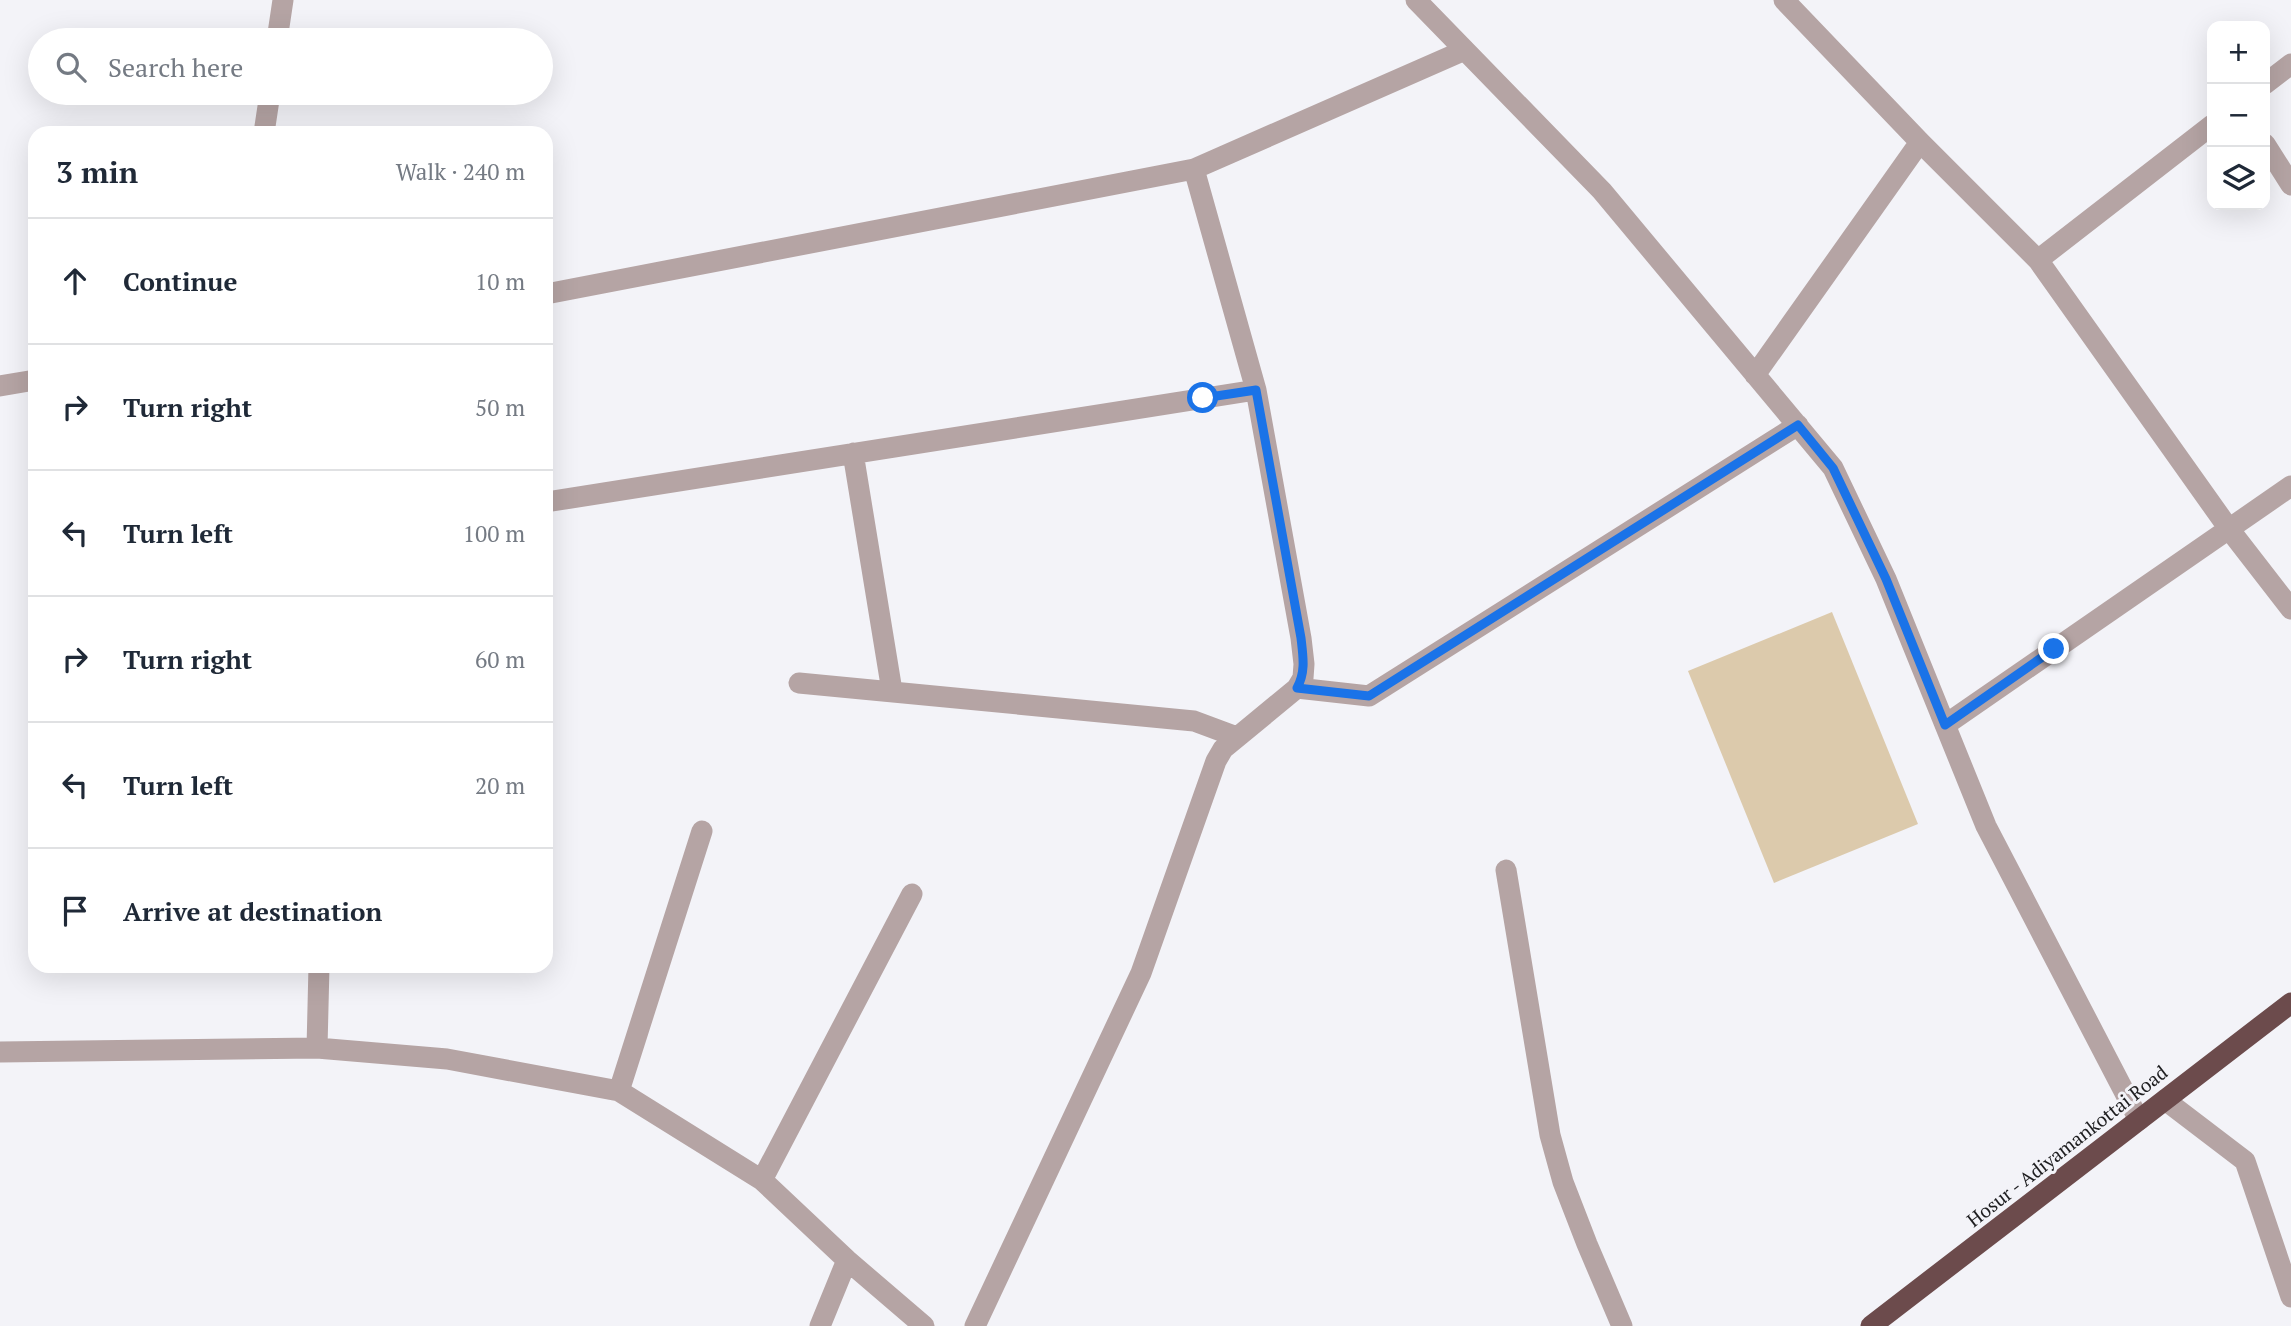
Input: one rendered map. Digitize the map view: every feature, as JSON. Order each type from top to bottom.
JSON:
[{"type":"highway","name":"Hosur - Adiyamankottai Road","points":[[1871,1326],[2291,1003]]},
{"type":"street","points":[[279,28],[283,0]]},
{"type":"street","points":[[1416,0],[1602,191],[1833,468],[1886,579],[1986,826],[2139,1120]]},
{"type":"street","points":[[1784,0],[2038,260],[2229,528],[2291,609]]},
{"type":"street","points":[[553,293],[1194,169],[1465,50]]},
{"type":"street","points":[[2270,80],[2291,64]]},
{"type":"street","points":[[265,126],[268,105]]},
{"type":"street","points":[[2038,260],[2207,129]]},
{"type":"street","points":[[1755,375],[1920,142]]},
{"type":"street","points":[[2267,147],[2291,185]]},
{"type":"street","points":[[975,1326],[1141,973],[1216,761],[1223,749],[1297,688],[1303,678],[1301,638],[1256,390],[1194,169]]},
{"type":"street","points":[[0,386],[28,381]]},
{"type":"street","points":[[553,501],[1256,390]]},
{"type":"street","points":[[1297,688],[1369,696],[1798,425]]},
{"type":"street","points":[[853,453],[892,691]]},
{"type":"street","points":[[1945,725],[2291,486]]},
{"type":"street","points":[[799,683],[1194,721],[1237,737]]},
{"type":"street","points":[[619,1091],[702,831]]},
{"type":"street","points":[[1506,870],[1550,1135],[1563,1182],[1622,1326]]},
{"type":"street","points":[[762,1180],[912,894]]},
{"type":"street","points":[[317,1048],[319,973]]},
{"type":"street","points":[[0,1052],[317,1048],[447,1059],[619,1091],[762,1180],[847,1260],[924,1326]]},
{"type":"street","points":[[2165,1100],[2245,1161],[2291,1297]]},
{"type":"street","points":[[820,1326],[847,1260]]},
{"type":"building","points":[[1832,612],[1918,824],[1774,883],[1688,671]]},
{"type":"route","points":[[1203,398],[1256,390],[1301,638],[1303,678],[1297,688],[1369,696],[1798,425],[1833,468],[1886,579],[1945,725],[2054,649]]}]
